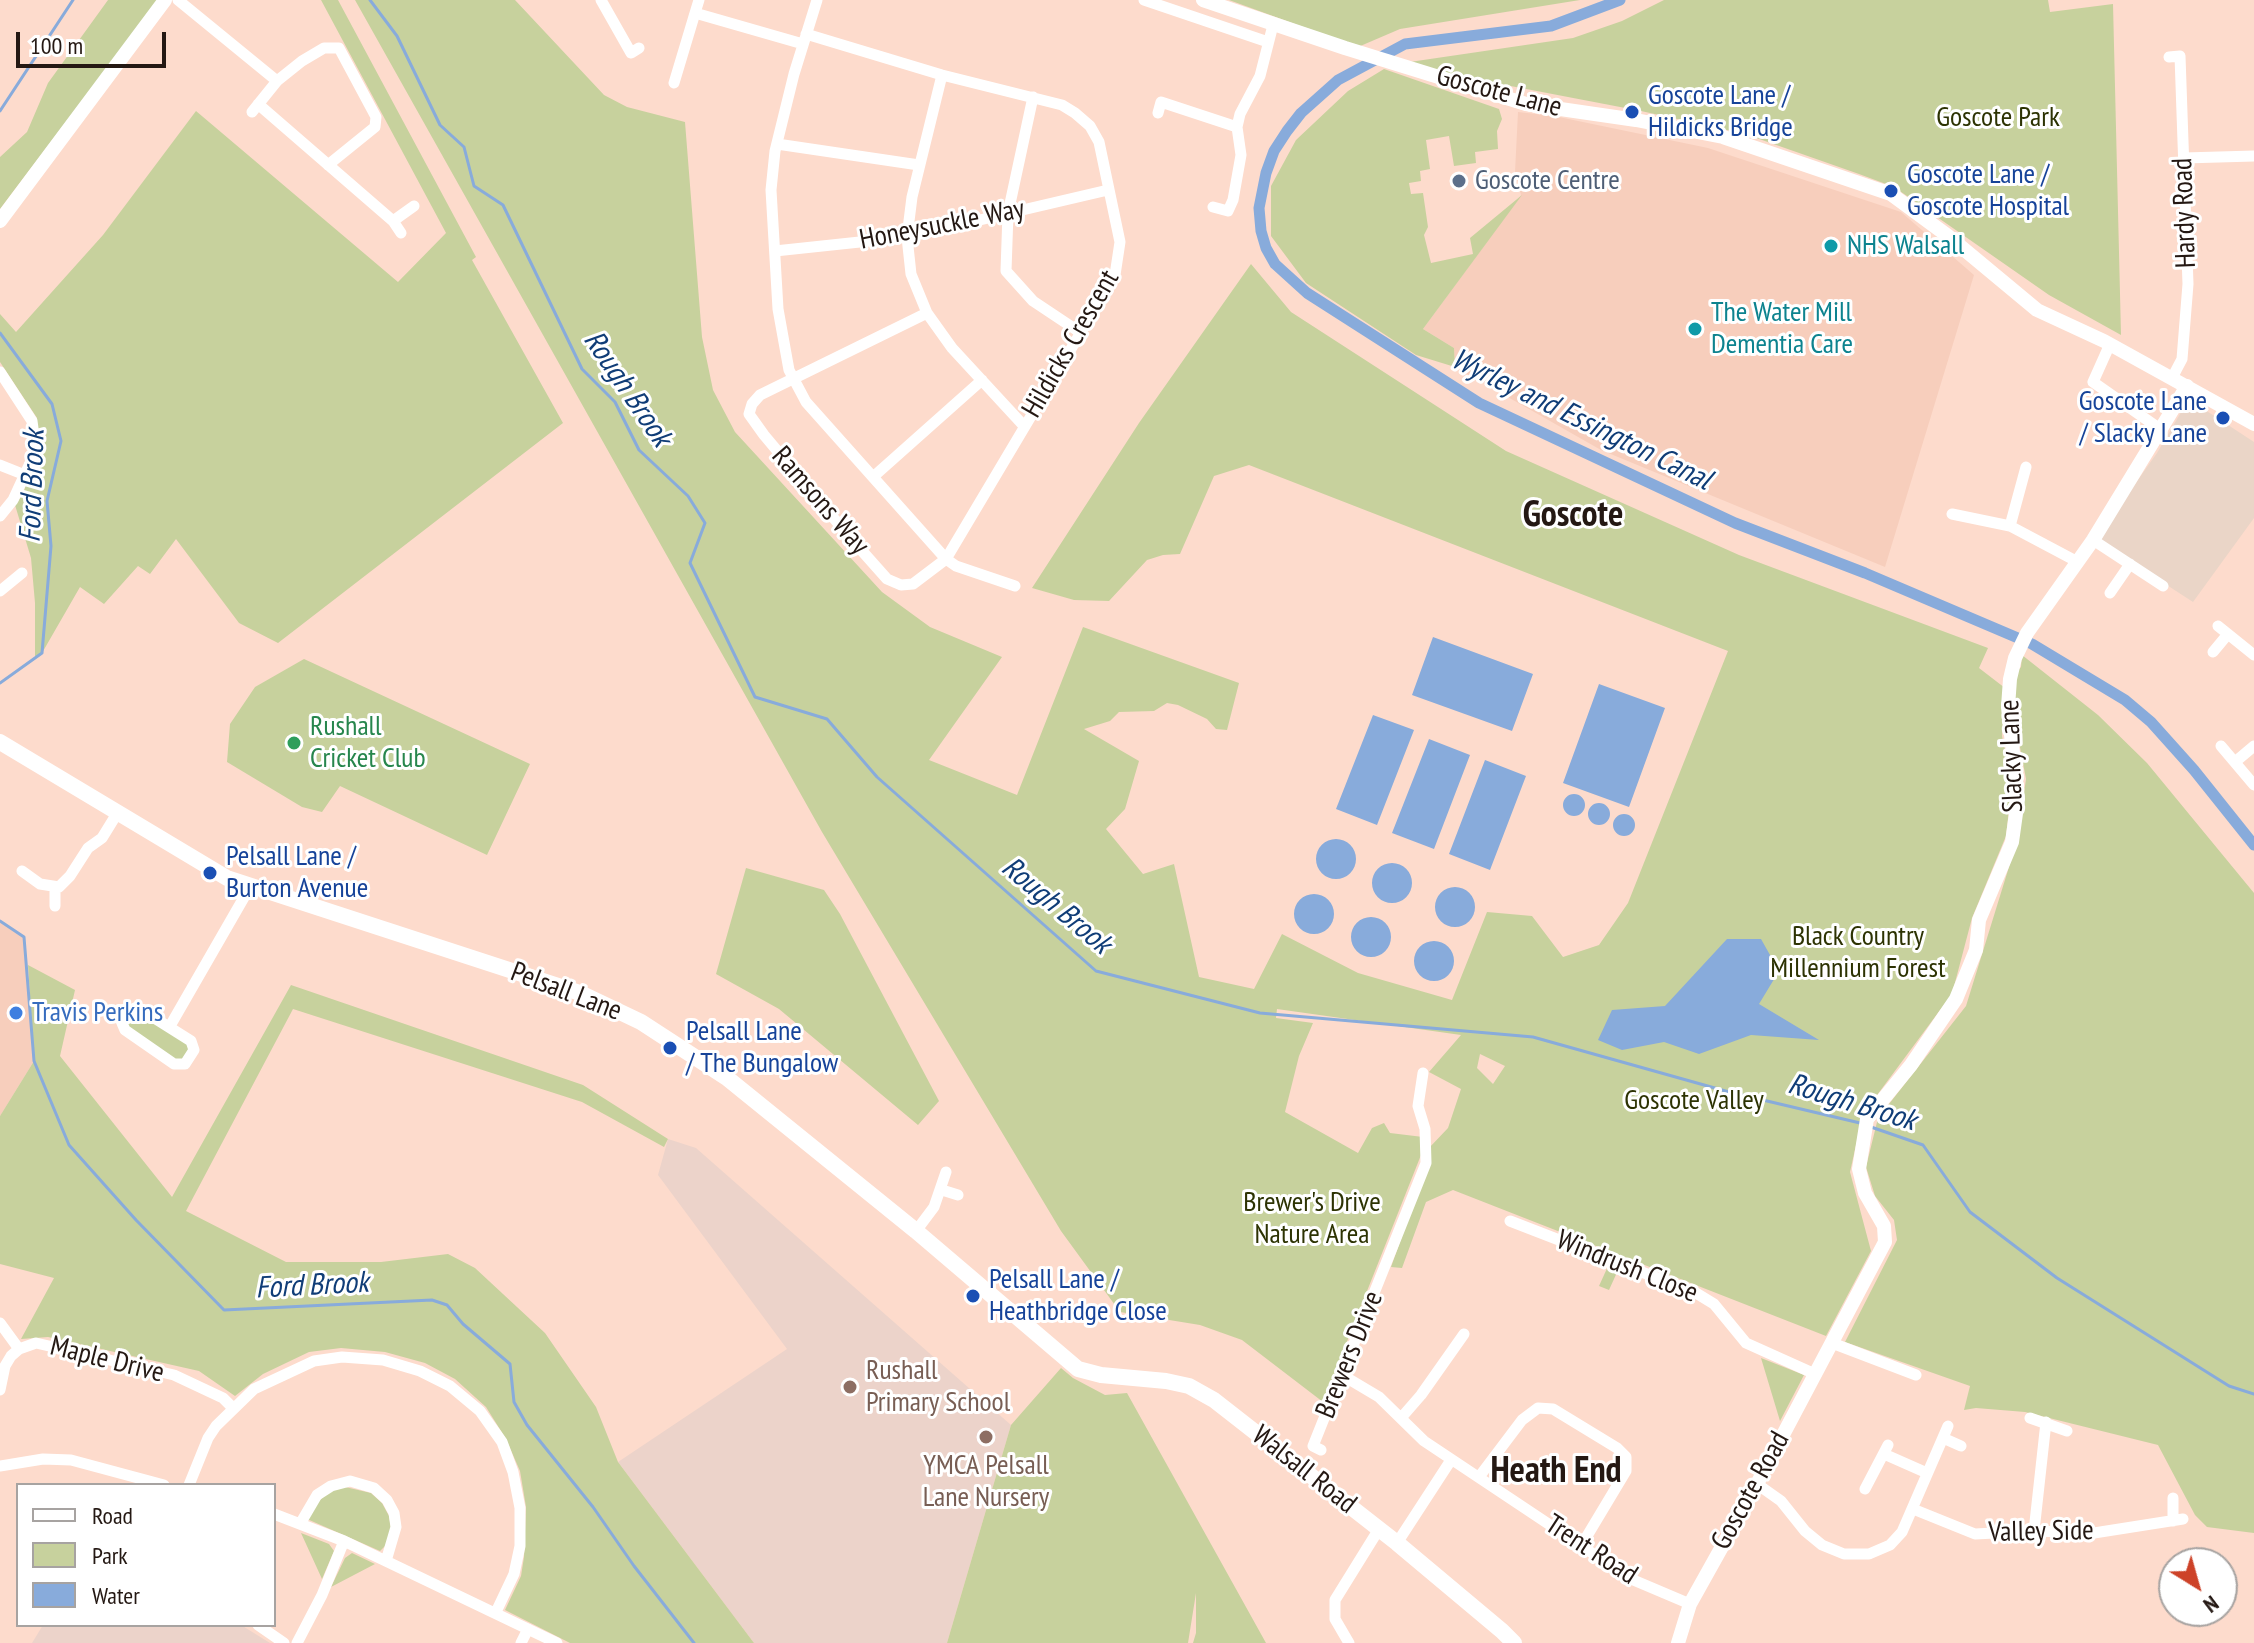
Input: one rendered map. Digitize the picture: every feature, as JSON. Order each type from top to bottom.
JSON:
[{"type":"main road","name":"Pelsall Lane","points":[[0,742],[205,866],[250,887],[580,993],[641,1022],[727,1078],[916,1231],[1064,1359]]},
{"type":"main road","name":"Walsall Road","points":[[1064,1359],[1078,1369],[1102,1375],[1153,1379],[1189,1386],[1214,1400],[1397,1543],[1514,1643]]},
{"type":"street","points":[[0,221],[165,0]]},
{"type":"street","points":[[178,0],[277,81]]},
{"type":"street","points":[[601,0],[631,53],[639,48]]},
{"type":"street","points":[[674,83],[699,0]]},
{"type":"street","points":[[817,0],[777,144],[771,190],[778,309],[793,379],[806,402],[946,559],[956,566],[1015,586]]},
{"type":"street","points":[[1144,0],[1268,42]]},
{"type":"street","name":"Goscote Lane","points":[[1203,0],[1526,104],[1723,137],[1891,194],[1948,236],[2037,310],[2110,344],[2254,424]]},
{"type":"street","name":"Hildicks Crescent","points":[[695,13],[1062,105],[1090,126],[1099,142],[1120,242],[1115,275],[946,559]]},
{"type":"street","points":[[1213,207],[1228,211],[1233,200],[1241,155],[1237,127],[1240,114],[1260,76],[1273,25]]},
{"type":"street","points":[[328,165],[371,132],[376,117],[339,48],[324,48],[302,61],[277,81],[255,108],[328,165],[393,221],[401,233]]},
{"type":"street","name":"Hardy Road","points":[[2169,57],[2180,56],[2188,284],[2182,359],[2172,378]]},
{"type":"street","points":[[942,75],[912,197],[907,237],[911,274],[927,313],[952,348],[1024,426]]},
{"type":"street","points":[[1033,97],[1008,213],[1006,271],[1033,301],[1081,333]]},
{"type":"street","points":[[1158,113],[1161,102],[1237,127]]},
{"type":"street","points":[[777,144],[919,165]]},
{"type":"street","points":[[2184,158],[2254,156]]},
{"type":"street","name":"Honeysuckle Way","points":[[775,251],[907,237],[1108,190]]},
{"type":"street","points":[[393,221],[414,206]]},
{"type":"street","points":[[793,379],[927,313]]},
{"type":"street","points":[[2110,344],[2093,382],[2160,429]]},
{"type":"street","points":[[0,372],[32,421],[35,443],[25,475],[13,500],[0,516]]},
{"type":"street","name":"Ramsons Way","points":[[793,379],[760,395],[752,404],[749,414],[838,523],[887,579],[901,585],[913,584],[946,559]]},
{"type":"street","points":[[873,477],[982,380]]},
{"type":"street","name":"Slacky Lane","points":[[1864,1137],[1867,1119],[1911,1065],[1956,999],[1976,950],[1979,920],[2012,842],[2018,790],[2008,707],[2010,679],[2018,653],[2027,633],[2093,540],[2187,386]]},
{"type":"street","points":[[0,465],[25,475]]},
{"type":"street","points":[[2010,526],[2026,467]]},
{"type":"street","points":[[1952,514],[2010,526],[2076,561]]},
{"type":"street","points":[[2093,540],[2163,586]]},
{"type":"street","points":[[2110,593],[2130,564]]},
{"type":"street","points":[[1,585],[22,573]]},
{"type":"street","points":[[2218,626],[2254,655]]},
{"type":"street","points":[[2213,652],[2228,634]]},
{"type":"street","points":[[2221,746],[2254,785]]},
{"type":"street","points":[[2235,762],[2254,746]]},
{"type":"street","points":[[22,871],[40,884],[55,888],[64,884],[80,859],[102,838],[118,812]]},
{"type":"street","points":[[170,1026],[250,887]]},
{"type":"street","points":[[55,888],[55,906]]},
{"type":"street","points":[[140,1008],[170,1026],[194,1045],[194,1050],[181,1065],[174,1064],[125,1030],[122,1023],[133,1009],[140,1008]]},
{"type":"street","name":"Brewers Drive","points":[[1321,1450],[1313,1446],[1426,1163],[1425,1129],[1418,1106],[1423,1073]]},
{"type":"street","name":"Goscote Road","points":[[1678,1643],[1690,1604],[1885,1242],[1884,1226],[1865,1193],[1859,1169],[1864,1137]]},
{"type":"street","points":[[916,1231],[934,1207],[946,1172]]},
{"type":"street","points":[[942,1190],[958,1195]]},
{"type":"street","name":"Windrush Close","points":[[1510,1221],[1696,1293],[1720,1310],[1746,1343],[1815,1374]]},
{"type":"street","points":[[0,1323],[19,1349]]},
{"type":"street","points":[[1401,1418],[1433,1367],[1464,1334]]},
{"type":"street","name":"Maple Drive","points":[[0,1390],[5,1366],[19,1349],[36,1343],[174,1375],[223,1398],[233,1408]]},
{"type":"street","points":[[1832,1343],[1916,1375]]},
{"type":"street","points":[[190,1483],[208,1438],[254,1389],[314,1361],[342,1357],[383,1360],[420,1371],[450,1386],[480,1411],[502,1442],[513,1472],[520,1508],[520,1546],[514,1574],[496,1612]]},
{"type":"street","name":"Trent Road","points":[[1342,1375],[1379,1397],[1424,1441],[1631,1579],[1690,1604]]},
{"type":"street","points":[[1479,1477],[1522,1420],[1538,1408],[1553,1409],[1617,1448],[1626,1457],[1626,1471],[1581,1546]]},
{"type":"street","points":[[2030,1418],[2067,1431]]},
{"type":"street","points":[[2034,1531],[2046,1422]]},
{"type":"street","points":[[1757,1484],[1781,1501],[1805,1531],[1822,1545],[1844,1554],[1869,1554],[1890,1545],[1902,1532],[1948,1426]]},
{"type":"street","points":[[1943,1438],[1961,1446]]},
{"type":"street","points":[[1865,1489],[1886,1449],[1927,1473]]},
{"type":"street","points":[[0,1466],[43,1459],[71,1460],[157,1483]]},
{"type":"street","points":[[1397,1543],[1451,1460]]},
{"type":"street","points":[[300,1524],[317,1495],[331,1486],[350,1481],[374,1488],[387,1500],[394,1513],[396,1527],[386,1561]]},
{"type":"street","name":"Valley Side","points":[[1913,1509],[1975,1534],[2034,1531],[2094,1533],[2178,1520],[2173,1498]]},
{"type":"street","points":[[276,1515],[344,1541],[557,1643]]},
{"type":"street","points":[[1349,1643],[1335,1619],[1335,1600],[1379,1529]]},
{"type":"street","points":[[297,1643],[322,1595],[344,1541]]},
{"type":"street","points":[[261,1627],[284,1643]]},
{"type":"street","points":[[521,1643],[528,1629]]},
{"type":"shaded area","points":[[1518,112],[1554,116],[1708,148],[1901,212],[1974,275],[1885,567],[1601,450],[1455,367],[1454,348],[1423,329],[1521,195],[1515,172]]},
{"type":"shaded area","points":[[2196,404],[2254,442],[2254,518],[2193,602],[2096,539],[2157,453],[2183,409]]},
{"type":"shaded area","name":"Travis Perkins","points":[[0,921],[24,937],[34,1061],[0,1116]]},
{"type":"shaded area","name":"Rushall Primary School","points":[[668,1139],[696,1148],[1011,1425],[947,1643],[754,1643],[618,1462],[787,1349],[658,1175]]},
{"type":"shaded area","points":[[42,1627],[244,1627],[270,1643],[32,1643]]},
{"type":"green space","points":[[108,0],[158,0],[0,209],[0,157],[27,132],[48,83]]},
{"type":"green space","points":[[321,0],[338,0],[476,257],[472,260],[563,423],[278,643],[239,623],[176,539],[150,574],[138,566],[104,604],[80,587],[42,653],[35,657],[31,558],[15,505],[23,494],[37,451],[37,418],[0,362],[0,314],[16,332],[103,235],[196,111],[398,282],[446,233]]},
{"type":"green space","points":[[355,0],[515,0],[604,95],[627,107],[685,122],[702,337],[713,390],[735,432],[882,592],[930,627],[1002,657],[929,760],[1017,795],[1083,627],[1239,683],[1227,730],[1216,729],[1207,719],[1167,703],[1154,711],[1119,712],[1110,721],[1084,729],[1139,761],[1125,809],[1106,829],[1143,874],[1174,864],[1199,977],[1254,989],[1282,934],[1358,973],[1452,1000],[1487,912],[1532,916],[1563,957],[1599,945],[1628,903],[1728,651],[1249,465],[1214,476],[1180,554],[1147,560],[1109,601],[1074,600],[1032,588],[1139,423],[1251,264],[1291,312],[1506,451],[1739,555],[1988,648],[1979,668],[2005,688],[2002,736],[2012,784],[2006,836],[1972,918],[1952,994],[1863,1114],[1850,1172],[1871,1251],[1826,1336],[1453,1190],[1426,1202],[1402,1268],[1391,1267],[1428,1164],[1429,1148],[1448,1128],[1461,1089],[1429,1072],[1461,1035],[1277,1009],[1276,1018],[1313,1023],[1299,1056],[1285,1112],[1358,1153],[1372,1128],[1384,1123],[1390,1133],[1423,1137],[1421,1155],[1323,1402],[1242,1340],[1200,1325],[1120,1312],[1061,1231],[822,832]],"holes":[[[1480,1054],[1505,1066],[1493,1084],[1477,1068]]]},
{"type":"green space","points":[[1229,0],[1580,0],[1400,29],[1358,47]]},
{"type":"green space","name":"Goscote Park","points":[[1664,0],[2048,0],[2050,12],[2113,4],[2121,335],[2049,295],[1894,187],[1745,134],[1396,64],[1573,38],[1622,21]]},
{"type":"green space","points":[[1384,69],[1499,109],[1502,119],[1497,131],[1498,149],[1475,152],[1476,163],[1454,166],[1449,136],[1426,140],[1430,169],[1420,171],[1421,181],[1409,183],[1411,194],[1423,193],[1428,227],[1424,235],[1431,263],[1473,254],[1470,238],[1522,195],[1423,329],[1454,348],[1455,367],[1416,355],[1306,283],[1271,236],[1271,186],[1296,140],[1348,91]]},
{"type":"green space","points":[[2022,655],[2098,715],[2147,763],[2254,893],[2254,1533],[2207,1527],[2195,1515],[2158,1445],[2025,1412],[1964,1410],[1970,1386],[1845,1342],[1897,1240],[1894,1220],[1875,1196],[1866,1167],[1878,1118],[1966,1006],[2017,841],[2026,779],[2012,705]]},
{"type":"green space","points":[[304,659],[530,764],[487,855],[340,786],[322,812],[302,807],[227,762],[230,724],[255,687]]},
{"type":"green space","points":[[746,868],[824,890],[840,914],[939,1101],[918,1125],[779,1009],[716,974]]},
{"type":"green space","points":[[28,965],[75,990],[60,1056],[172,1197],[291,985],[583,1085],[668,1139],[664,1147],[582,1102],[293,1009],[186,1211],[286,1262],[381,1262],[448,1254],[475,1268],[545,1333],[596,1407],[618,1462],[754,1643],[570,1643],[505,1610],[521,1576],[524,1557],[526,1507],[520,1471],[506,1439],[486,1407],[455,1379],[425,1363],[385,1352],[341,1348],[309,1352],[263,1374],[235,1396],[199,1371],[48,1337],[21,1339],[54,1278],[0,1264],[0,1116],[34,1061]]},
{"type":"green space","points":[[135,1012],[187,1042],[189,1051],[183,1059],[177,1060],[127,1027],[129,1018]]},
{"type":"green space","points":[[1609,1264],[1619,1268],[1609,1290],[1599,1286]]},
{"type":"green space","points":[[1761,1358],[1804,1375],[1780,1421]]},
{"type":"green space","points":[[1061,1368],[1105,1395],[1127,1393],[1266,1643],[1193,1643],[1196,1593],[1188,1643],[947,1643],[1011,1425]]},
{"type":"green space","points":[[341,1486],[371,1493],[382,1503],[391,1528],[387,1544],[380,1551],[307,1519],[325,1495]]},
{"type":"green space","points":[[301,1533],[329,1544],[334,1551],[322,1579]]},
{"type":"green space","points":[[352,1553],[375,1564],[331,1587],[345,1558]]},
{"type":"water","points":[[1433,637],[1533,674],[1512,731],[1412,695]]},
{"type":"water","points":[[1599,684],[1665,708],[1629,807],[1563,783]]},
{"type":"water","points":[[1373,715],[1414,730],[1377,825],[1336,809]]},
{"type":"water","points":[[1429,739],[1470,755],[1434,849],[1392,833]]},
{"type":"water","points":[[1485,760],[1526,776],[1490,870],[1449,854]]},
{"type":"water","points":[[1574,794],[1582,797],[1585,805],[1582,813],[1574,816],[1566,813],[1563,805],[1566,797]]},
{"type":"water","points":[[1599,803],[1607,806],[1610,814],[1607,822],[1599,825],[1591,822],[1588,814],[1591,806]]},
{"type":"water","points":[[1624,814],[1632,817],[1635,825],[1632,833],[1624,836],[1616,833],[1613,825],[1616,817]]},
{"type":"water","points":[[1336,839],[1350,845],[1356,859],[1350,873],[1336,879],[1322,873],[1316,859],[1322,845]]},
{"type":"water","points":[[1392,863],[1406,869],[1412,883],[1406,897],[1392,903],[1378,897],[1372,883],[1378,869]]},
{"type":"water","points":[[1455,887],[1469,893],[1475,907],[1469,921],[1455,927],[1441,921],[1435,907],[1441,893]]},
{"type":"water","points":[[1314,894],[1328,900],[1334,914],[1328,928],[1314,934],[1300,928],[1294,914],[1300,900]]},
{"type":"water","points":[[1371,917],[1385,923],[1391,937],[1385,951],[1371,957],[1357,951],[1351,937],[1357,923]]},
{"type":"water","points":[[1727,939],[1761,939],[1779,971],[1759,1004],[1819,1040],[1751,1035],[1699,1054],[1664,1042],[1622,1050],[1598,1040],[1612,1010],[1665,1006]]},
{"type":"water","points":[[1434,941],[1448,947],[1454,961],[1448,975],[1434,981],[1420,975],[1414,961],[1420,947]]},
{"type":"waterway","name":"Ford Brook","points":[[0,111],[73,0]]},
{"type":"waterway","name":"Rough Brook","points":[[370,0],[397,36],[440,125],[464,147],[474,186],[503,205],[582,369],[615,402],[639,450],[688,496],[705,523],[690,563],[755,697],[827,719],[877,777],[1096,971],[1260,1013],[1533,1037],[1729,1092],[1860,1123]]},
{"type":"waterway","name":"Wyrley and Essington Canal","points":[[1620,0],[1551,26],[1405,44],[1338,80],[1301,113],[1287,131],[1274,151],[1266,173],[1259,208],[1261,231],[1275,264],[1307,293],[1479,403],[1735,523],[1865,573],[2032,644],[2125,700],[2151,722],[2254,845]]},
{"type":"waterway","name":"Ford Brook","points":[[0,333],[52,404],[61,441],[47,501],[51,546],[42,653],[0,683]]},
{"type":"waterway","name":"Ford Brook","points":[[0,921],[24,937],[34,1061],[69,1145],[136,1220],[224,1310],[432,1300],[447,1305],[463,1324],[510,1364],[514,1402],[527,1425],[593,1507],[694,1643]]},
{"type":"waterway","name":"Rough Brook","points":[[1871,1127],[1923,1145],[1970,1212],[2057,1278],[2229,1386],[2254,1394]]},
{"type":"place","name":"Goscote Lane / Hildicks Bridge","points":[[1632,112]]},
{"type":"place","name":"Goscote Centre","points":[[1459,181]]},
{"type":"place","name":"Goscote Lane / Goscote Hospital","points":[[1891,191]]},
{"type":"place","name":"NHS Walsall","points":[[1831,246]]},
{"type":"place","name":"The Water Mill Dementia Care","points":[[1695,329]]},
{"type":"place","name":"Goscote Lane / Slacky Lane","points":[[2223,418]]},
{"type":"place","name":"Rushall Cricket Club","points":[[294,743]]},
{"type":"place","name":"Pelsall Lane / Burton Avenue","points":[[210,873]]},
{"type":"place","name":"Travis Perkins","points":[[16,1013]]},
{"type":"place","name":"Pelsall Lane / The Bungalow","points":[[670,1048]]},
{"type":"place","name":"Pelsall Lane / Heathbridge Close","points":[[973,1296]]},
{"type":"place","name":"Rushall Primary School","points":[[850,1387]]},
{"type":"place","name":"YMCA Pelsall Lane Nursery","points":[[986,1437]]},
{"type":"district","name":"Goscote","points":[[1573,516]]},
{"type":"district","name":"Heath End","points":[[1556,1472]]},
{"type":"park label","name":"Black Country Millennium Forest","points":[[1858,953]]},
{"type":"park label","name":"Goscote Valley","points":[[1694,1101]]},
{"type":"park label","name":"Brewer's Drive Nature Area","points":[[1312,1219]]}]
